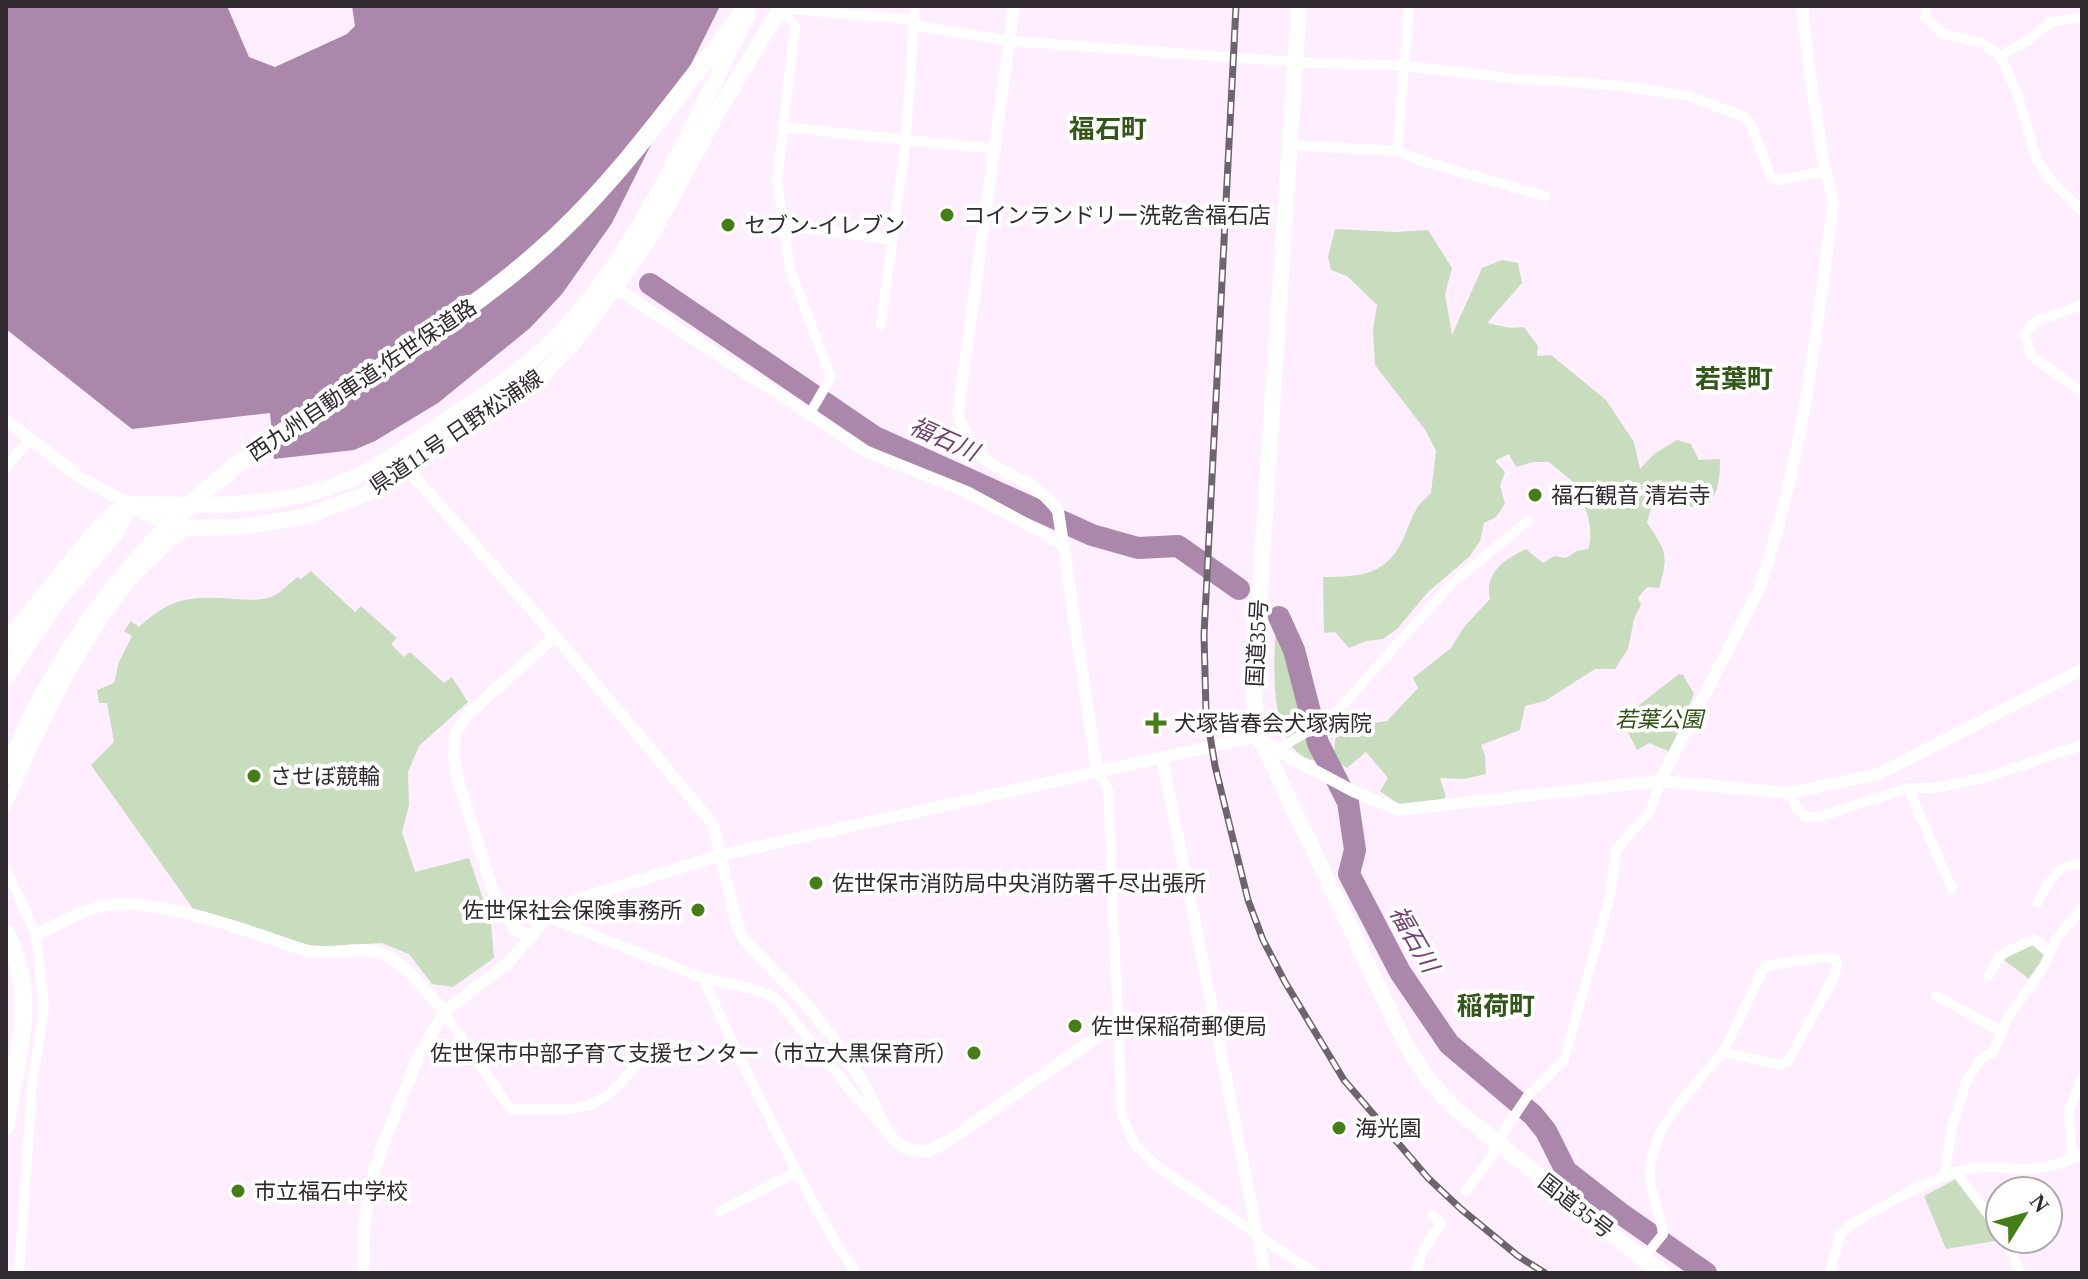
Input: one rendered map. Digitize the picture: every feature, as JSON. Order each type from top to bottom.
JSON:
[{"type":"highway","name":"西九州自動車道;佐世保道路","points":[[6,775],[52,681],[83,630],[118,583],[170,524],[256,450],[437,330],[545,246],[601,189],[750,6]]},
{"type":"highway","points":[[6,643],[100,527],[129,504]]},
{"type":"highway","points":[[6,675],[62,594],[114,534],[129,504]]},
{"type":"highway","points":[[6,933],[20,969],[24,992],[21,1044],[6,1125]]},
{"type":"main road","name":"県道11号 日野松浦線","points":[[129,504],[164,521],[189,528],[244,527],[307,516],[368,493],[409,469],[534,383],[568,349],[610,284],[750,6]]},
{"type":"main road","name":"国道35号","points":[[1299,6],[1256,650],[1254,702],[1259,736],[1404,1041],[1426,1077],[1454,1108],[1500,1137],[1648,1253],[1664,1273]]},
{"type":"main road","name":"県道11号 日野松浦線","points":[[129,504],[230,505],[274,501],[341,484],[395,455],[530,359],[610,284],[651,236],[721,106],[780,7]]},
{"type":"street","points":[[881,325],[906,138],[915,6]]},
{"type":"street","points":[[1014,6],[958,413],[963,430],[977,452],[1047,495],[1058,511],[1097,771],[1108,789],[1122,1116],[1135,1145],[1158,1167],[1314,1273]]},
{"type":"street","points":[[1397,151],[1409,6]]},
{"type":"street","points":[[1466,1191],[1492,1156],[1500,1137],[1527,1097],[1564,1060],[1610,896],[1616,850],[1651,810],[1660,781],[1759,589],[1771,556],[1810,388],[1833,203],[1808,66],[1802,6]]},
{"type":"street","points":[[1926,6],[1925,17],[1943,34],[1982,43],[2000,56],[2017,92],[2037,161],[2053,183],[2082,210]]},
{"type":"street","points":[[780,7],[795,26],[777,180],[782,225],[790,269],[831,377],[811,411]]},
{"type":"street","points":[[780,7],[914,20]]},
{"type":"street","points":[[2000,56],[2027,41],[2051,22],[2082,17]]},
{"type":"street","points":[[914,20],[918,26],[1011,41],[1294,62],[1406,66],[1519,79],[1614,85],[1688,96],[1744,117],[1751,124],[1771,178],[1779,180],[1825,171]]},
{"type":"street","points":[[782,127],[996,149]]},
{"type":"street","points":[[1289,145],[1397,151],[1545,196]]},
{"type":"street","points":[[782,225],[892,240]]},
{"type":"street","points":[[610,284],[811,411],[865,451],[967,492],[1065,544]]},
{"type":"street","points":[[2082,305],[2036,321],[2024,334],[2032,356],[2082,393]]},
{"type":"street","points":[[6,420],[78,476],[129,504]]},
{"type":"street","points":[[6,468],[29,440]]},
{"type":"street","points":[[395,455],[555,636],[713,824],[736,921],[744,940],[805,1003],[833,1038],[867,1089],[886,1130]]},
{"type":"street","points":[[1276,750],[1307,732],[1321,729],[1451,584],[1528,521]]},
{"type":"street","points":[[6,807],[50,709],[96,632],[130,583],[189,528]]},
{"type":"street","points":[[532,936],[515,930],[492,889],[454,760],[455,735],[467,715],[555,636]]},
{"type":"street","points":[[364,1273],[363,1238],[369,1190],[382,1147],[418,1058],[444,1012],[508,963],[547,917],[576,900],[721,855],[1259,736],[1276,750],[1353,791],[1398,810],[1660,781],[1790,793],[1878,774],[2082,670]]},
{"type":"street","points":[[1790,793],[1797,808],[1807,818],[1818,817],[1908,788],[1936,788],[1987,777],[2082,745]]},
{"type":"street","points":[[1162,758],[1265,1273]]},
{"type":"street","points":[[1908,788],[1952,889]]},
{"type":"street","points":[[2037,902],[2058,869],[2082,864]]},
{"type":"street","points":[[6,869],[36,935],[44,1008],[32,1086],[19,1273]]},
{"type":"street","points":[[36,935],[99,906],[131,904],[170,910],[307,951],[330,954],[364,950],[382,953],[402,966],[444,1012],[510,1109],[588,1108],[610,1096],[645,1053]]},
{"type":"street","points":[[1984,1211],[1951,1173],[1945,1161],[1966,1082],[1980,1060],[1994,1051],[2007,1019],[2032,985],[2057,938],[2082,909]]},
{"type":"street","points":[[547,917],[703,978],[754,989],[776,998],[853,1094],[897,1143],[911,1150],[929,1151],[951,1139],[1117,1023]]},
{"type":"street","points":[[1989,975],[2000,955],[2034,939],[2050,952]]},
{"type":"street","points":[[1648,1253],[1663,1234],[1650,1180],[1653,1148],[1669,1119],[1723,1052],[1765,966],[1826,957],[1836,960],[1834,977],[1788,1061],[1779,1065],[1723,1052]]},
{"type":"street","points":[[703,978],[797,1172],[834,1242],[856,1273]]},
{"type":"street","points":[[1936,996],[2002,1032]]},
{"type":"street","points":[[1830,1273],[1840,1235],[1852,1224],[1951,1173],[1978,1167],[2028,1169],[2077,1157],[2069,1111],[2082,1078]]},
{"type":"street","points":[[720,1211],[797,1172]]},
{"type":"street","points":[[1413,1273],[1422,1252],[1441,1223],[1432,1215]]},
{"type":"green space","points":[[1335,229],[1428,230],[1452,268],[1445,294],[1452,335],[1482,268],[1502,260],[1518,263],[1522,283],[1487,323],[1524,327],[1538,346],[1537,356],[1551,355],[1606,400],[1634,442],[1640,469],[1654,454],[1677,440],[1691,444],[1699,460],[1720,459],[1716,492],[1711,502],[1691,507],[1667,497],[1652,505],[1647,523],[1664,553],[1662,577],[1659,588],[1647,587],[1638,598],[1641,605],[1634,619],[1628,649],[1615,669],[1595,669],[1545,701],[1525,706],[1520,730],[1481,745],[1486,774],[1464,779],[1440,778],[1446,797],[1433,803],[1400,805],[1380,791],[1388,778],[1366,752],[1347,768],[1333,759],[1338,720],[1356,714],[1373,723],[1387,721],[1418,688],[1413,678],[1451,648],[1464,627],[1490,599],[1490,581],[1498,568],[1526,549],[1543,563],[1554,556],[1566,558],[1588,549],[1589,521],[1577,495],[1578,486],[1549,462],[1516,467],[1509,454],[1495,461],[1505,472],[1500,486],[1505,504],[1496,517],[1484,523],[1480,541],[1469,557],[1428,592],[1397,629],[1383,639],[1366,641],[1349,648],[1335,632],[1324,633],[1323,577],[1362,574],[1382,566],[1390,558],[1417,508],[1431,493],[1436,451],[1426,431],[1375,365],[1373,330],[1377,305],[1347,276],[1331,270],[1328,257]]},
{"type":"green space","name":"させぼ競輪","points":[[311,571],[355,612],[361,606],[397,638],[391,644],[404,657],[410,652],[444,683],[452,677],[468,702],[419,746],[408,772],[409,805],[402,832],[415,872],[469,858],[491,923],[494,958],[453,987],[432,984],[409,954],[382,943],[327,947],[304,945],[194,910],[91,765],[114,742],[107,703],[99,703],[97,690],[114,683],[119,662],[132,636],[124,631],[131,621],[139,627],[162,609],[195,598],[269,598],[297,577],[301,579]]},
{"type":"green space","points":[[1276,620],[1282,621],[1318,761],[1301,754],[1289,741],[1281,723],[1276,702]]},
{"type":"green space","name":"若葉公園","points":[[1679,674],[1683,675],[1694,694],[1670,752],[1649,743],[1637,750],[1621,719]]},
{"type":"green space","points":[[2032,945],[2045,956],[2029,979],[2004,960],[2018,948]]},
{"type":"green space","points":[[1958,1178],[1984,1215],[1984,1243],[1946,1249],[1924,1196]]},
{"type":"shaded area","points":[[6,6],[227,6],[249,57],[275,67],[347,34],[355,26],[352,6],[720,6],[612,223],[562,294],[530,328],[438,403],[375,441],[354,450],[274,459],[270,413],[132,429],[6,329]]},
{"type":"waterway","name":"福石川","points":[[650,284],[875,437],[1092,535],[1138,548],[1178,546],[1239,589]]},
{"type":"waterway","name":"福石川","points":[[1279,617],[1294,650],[1318,743],[1348,802],[1355,850],[1349,874],[1400,972],[1449,1044],[1533,1115],[1546,1131],[1566,1171],[1706,1273]]},
{"type":"railway","points":[[1236,6],[1204,635],[1206,711],[1215,766],[1248,900],[1263,940],[1344,1080],[1428,1178],[1518,1256],[1545,1273]]},
{"type":"place","name":"コインランドリー洗乾舎福石店","points":[[947,215]]},
{"type":"place","name":"セブン-イレブン","points":[[728,225]]},
{"type":"place","name":"福石観音 清岩寺","points":[[1535,495]]},
{"type":"place","name":"犬塚皆春会犬塚病院","points":[[1156,723]]},
{"type":"place","name":"させぼ競輪","points":[[254,776]]},
{"type":"place","name":"佐世保市消防局中央消防署千尽出張所","points":[[816,883]]},
{"type":"place","name":"佐世保社会保険事務所","points":[[698,910]]},
{"type":"place","name":"佐世保稲荷郵便局","points":[[1075,1026]]},
{"type":"place","name":"佐世保市中部子育て支援センター（市立大黒保育所）","points":[[974,1053]]},
{"type":"place","name":"海光園","points":[[1339,1128]]},
{"type":"place","name":"市立福石中学校","points":[[238,1191]]},
{"type":"district","name":"福石町","points":[[1108,129]]},
{"type":"district","name":"若葉町","points":[[1734,379]]},
{"type":"district","name":"稲荷町","points":[[1496,1006]]}]
